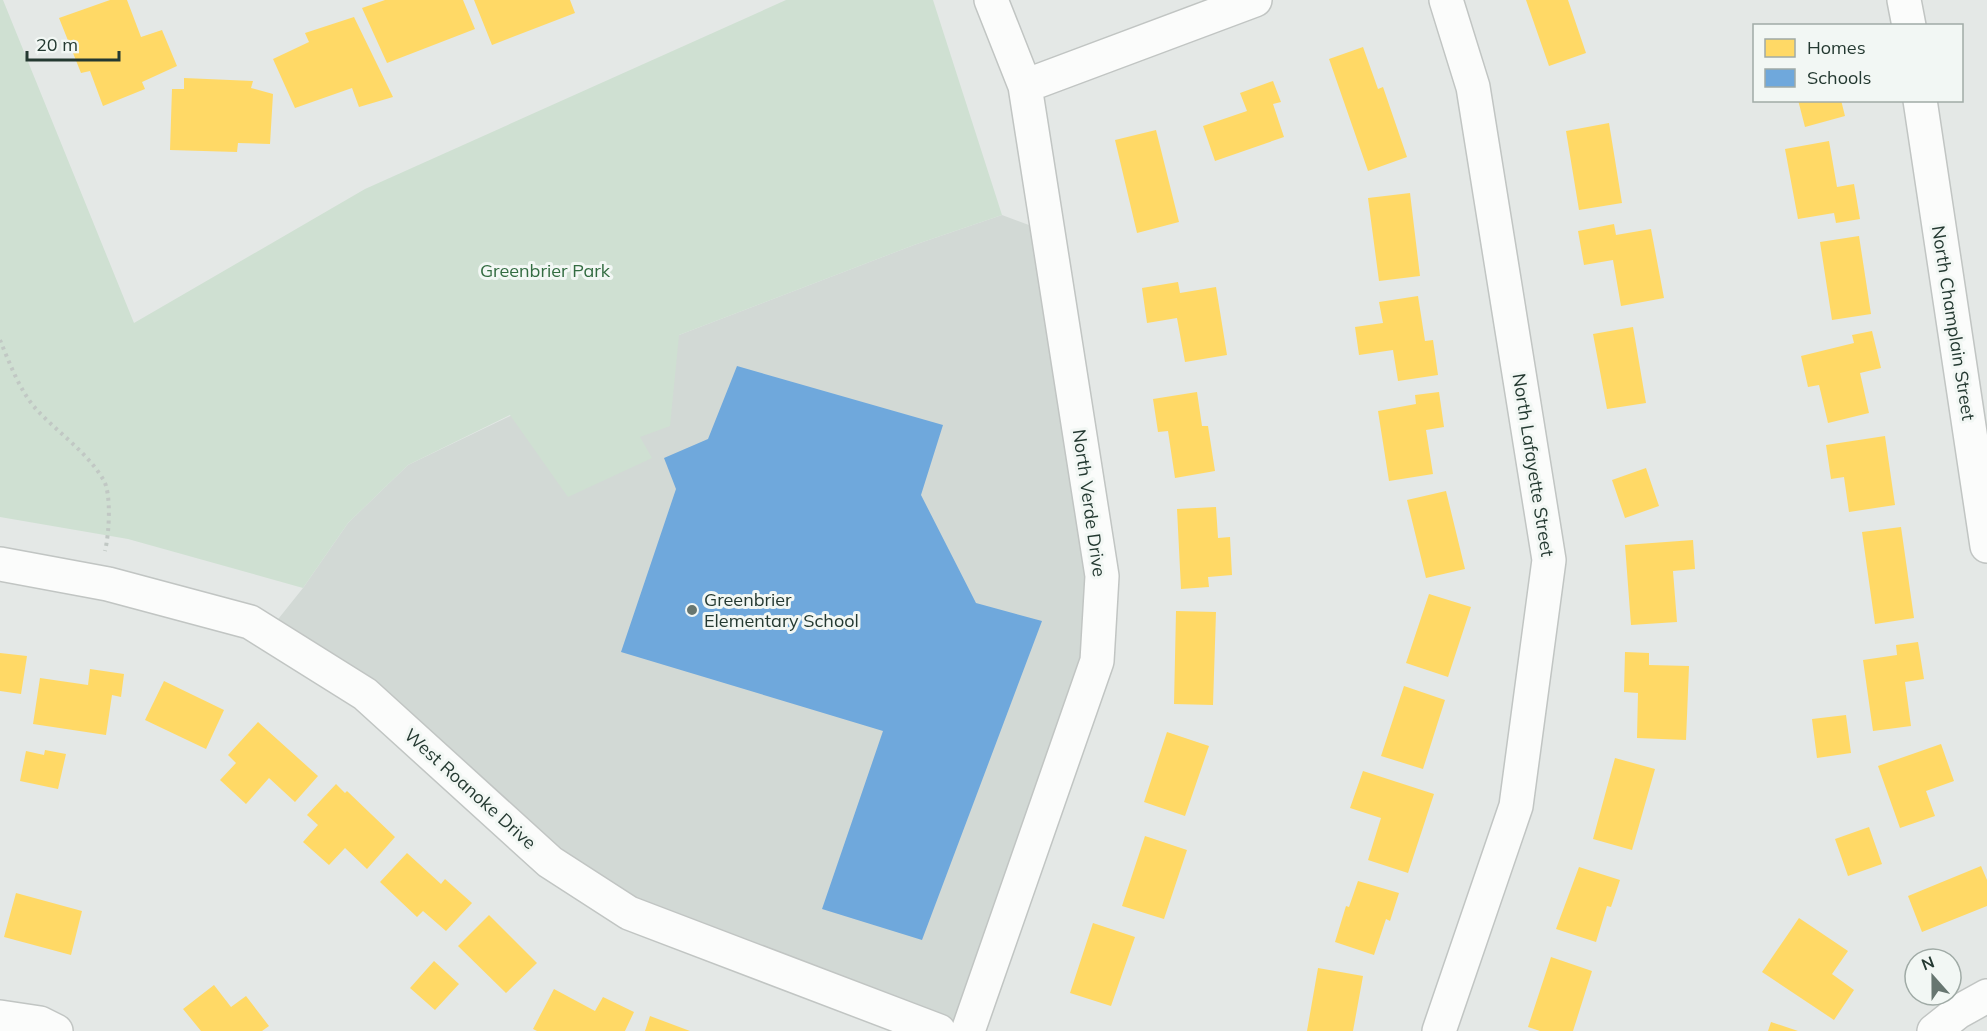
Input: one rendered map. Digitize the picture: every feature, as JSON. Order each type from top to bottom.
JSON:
[{"type":"street","name":"North Verde Drive","points":[[968,1031],[1097,661],[1102,576],[1025,86],[991,0]]},
{"type":"street","points":[[1025,86],[1255,0]]},
{"type":"street","name":"North Lafayette Street","points":[[1439,1031],[1516,806],[1549,560],[1473,87],[1446,0]]},
{"type":"street","points":[[1904,0],[1908,24]]},
{"type":"street","name":"North Champlain Street","points":[[1920,102],[1987,546]]},
{"type":"street","name":"West Roanoke Drive","points":[[0,564],[96,582],[250,622],[365,694],[550,862],[629,912],[939,1031]]},
{"type":"street","points":[[1934,1031],[1958,1012],[1987,996]]},
{"type":"street","points":[[0,1017],[40,1023],[56,1031]]},
{"type":"path","points":[[0,340],[35,407],[69,440],[104,480],[110,530],[96,582]]},
{"type":"shaded area","name":"Greenbrier Elementary School","points":[[1002,215],[1048,232],[1097,661],[968,1031],[629,912],[267,633],[303,588],[348,523],[408,465],[679,335],[914,245]]},
{"type":"green space","name":"Greenbrier Park","points":[[0,0],[3,0],[134,323],[365,189],[786,0],[933,0],[1002,215],[914,245],[679,335],[670,426],[640,437],[652,458],[568,497],[510,415],[408,465],[348,523],[303,588],[128,539],[0,517]]},
{"type":"building: Homes","points":[[110,0],[127,0],[141,37],[162,30],[177,66],[142,82],[145,89],[103,106],[90,71],[81,73],[59,18]]},
{"type":"building: Homes","points":[[385,0],[463,0],[475,29],[387,63],[362,8]]},
{"type":"building: Homes","points":[[474,0],[570,0],[575,13],[492,45]]},
{"type":"building: Homes","points":[[1526,0],[1568,0],[1586,53],[1549,66]]},
{"type":"building: Homes","points":[[354,17],[393,97],[359,107],[352,88],[295,108],[273,59],[309,42],[305,33]]},
{"type":"building: Homes","points":[[1363,47],[1378,89],[1383,87],[1407,157],[1368,171],[1329,59]]},
{"type":"building: Homes","points":[[184,78],[253,81],[251,88],[273,94],[270,144],[238,143],[237,152],[170,150],[172,89],[184,89]]},
{"type":"building: Homes","points":[[1273,81],[1281,102],[1273,104],[1284,137],[1215,161],[1203,126],[1247,111],[1240,93]]},
{"type":"building: Homes","points":[[1799,102],[1842,102],[1845,116],[1805,127]]},
{"type":"building: Homes","points":[[1609,123],[1622,203],[1579,210],[1566,131]]},
{"type":"building: Homes","points":[[1156,130],[1179,222],[1137,233],[1115,140]]},
{"type":"building: Homes","points":[[1829,141],[1837,187],[1854,184],[1860,219],[1836,223],[1834,213],[1798,219],[1785,149]]},
{"type":"building: Homes","points":[[1410,193],[1420,276],[1379,281],[1368,198]]},
{"type":"building: Homes","points":[[1614,224],[1616,235],[1651,229],[1664,298],[1621,306],[1613,260],[1584,265],[1578,231]]},
{"type":"building: Homes","points":[[1859,236],[1871,314],[1832,320],[1820,242]]},
{"type":"building: Homes","points":[[1178,282],[1180,293],[1216,287],[1227,355],[1185,362],[1177,318],[1147,323],[1142,288]]},
{"type":"building: Homes","points":[[1418,296],[1425,341],[1433,340],[1438,375],[1398,381],[1393,350],[1359,355],[1355,327],[1383,323],[1379,302]]},
{"type":"building: Homes","points":[[1633,327],[1646,403],[1607,409],[1593,334]]},
{"type":"building: Homes","points":[[1872,331],[1881,368],[1860,373],[1869,413],[1828,423],[1819,385],[1808,387],[1801,356],[1854,343],[1852,335]]},
{"type":"building: Homes","points":[[1197,392],[1202,426],[1208,426],[1215,471],[1175,478],[1168,431],[1158,432],[1153,399]]},
{"type":"building: Homes","points":[[1439,392],[1444,427],[1426,430],[1433,474],[1389,481],[1378,411],[1416,404],[1415,395]]},
{"type":"building: Homes","points":[[1885,436],[1895,505],[1849,512],[1844,477],[1831,479],[1826,445]]},
{"type":"building: Homes","points":[[1646,468],[1659,506],[1625,518],[1612,480]]},
{"type":"building: Homes","points":[[1446,491],[1465,569],[1426,578],[1407,500]]},
{"type":"building: Homes","points":[[1216,507],[1218,538],[1230,537],[1232,575],[1208,577],[1209,587],[1181,589],[1177,509]]},
{"type":"building: Homes","points":[[1901,527],[1914,618],[1875,624],[1862,532]]},
{"type":"building: Homes","points":[[1693,540],[1695,569],[1673,571],[1677,622],[1631,625],[1625,545]]},
{"type":"building: Homes","points":[[1429,594],[1471,607],[1448,677],[1406,663]]},
{"type":"building: Homes","points":[[1176,611],[1216,612],[1213,705],[1174,704]]},
{"type":"building: Homes","points":[[1918,642],[1924,679],[1905,682],[1911,726],[1873,731],[1863,660],[1897,655],[1896,645]]},
{"type":"building: Homes","points":[[1625,652],[1649,653],[1649,665],[1689,666],[1686,740],[1637,738],[1638,693],[1624,692]]},
{"type":"building: Homes","points":[[0,653],[27,656],[21,694],[0,691]]},
{"type":"building: Homes","points":[[90,669],[124,674],[121,697],[112,695],[106,735],[33,724],[40,678],[88,685]]},
{"type":"building: Homes","points":[[164,681],[224,710],[206,749],[145,720]]},
{"type":"building: Homes","points":[[1404,686],[1445,700],[1423,769],[1381,756]]},
{"type":"building: Homes","points":[[1846,715],[1851,753],[1817,758],[1812,719]]},
{"type":"building: Homes","points":[[258,722],[318,776],[295,802],[269,778],[246,804],[220,780],[236,763],[228,755]]},
{"type":"building: Homes","points":[[1167,732],[1209,746],[1185,816],[1144,802]]},
{"type":"building: Homes","points":[[1941,744],[1954,781],[1926,791],[1935,816],[1900,828],[1878,766]]},
{"type":"building: Homes","points":[[45,750],[66,754],[58,789],[20,781],[26,751],[44,755]]},
{"type":"building: Homes","points":[[1615,758],[1655,769],[1632,850],[1593,839]]},
{"type":"building: Homes","points":[[1363,771],[1434,794],[1408,873],[1368,860],[1381,818],[1350,808]]},
{"type":"building: Homes","points":[[336,784],[345,793],[347,791],[395,837],[367,869],[345,848],[329,865],[303,842],[318,825],[307,815]]},
{"type":"building: Homes","points":[[1869,827],[1882,864],[1848,876],[1835,839]]},
{"type":"building: Homes","points":[[1145,836],[1187,850],[1164,919],[1122,906]]},
{"type":"building: Homes","points":[[407,853],[441,884],[445,879],[472,903],[446,931],[423,911],[417,917],[380,882]]},
{"type":"building: Homes","points":[[1981,866],[1987,880],[1987,906],[1922,932],[1908,896]]},
{"type":"building: Homes","points":[[1579,867],[1620,880],[1611,907],[1607,906],[1596,942],[1556,929]]},
{"type":"building: Homes","points":[[1358,881],[1399,893],[1390,921],[1386,919],[1374,955],[1335,942],[1346,906],[1349,907]]},
{"type":"building: Homes","points":[[16,893],[82,911],[71,955],[4,937]]},
{"type":"building: Homes","points":[[489,915],[537,963],[506,993],[458,946]]},
{"type":"building: Homes","points":[[1799,918],[1848,951],[1832,974],[1854,990],[1834,1020],[1762,972]]},
{"type":"building: Homes","points":[[1093,923],[1135,937],[1111,1006],[1070,993]]},
{"type":"building: Homes","points":[[1551,957],[1592,971],[1573,1031],[1540,1031],[1528,1027]]},
{"type":"building: Homes","points":[[434,961],[459,984],[435,1010],[410,988]]},
{"type":"building: Homes","points":[[1318,968],[1363,976],[1353,1031],[1307,1031]]},
{"type":"building: Homes","points":[[214,985],[231,1007],[246,996],[269,1026],[262,1031],[201,1031],[183,1009]]},
{"type":"building: Homes","points":[[554,989],[595,1011],[603,997],[634,1012],[625,1031],[537,1031],[533,1029]]},
{"type":"building: Homes","points":[[650,1016],[690,1031],[645,1031]]},
{"type":"building: Homes","points":[[1771,1022],[1798,1031],[1768,1031]]},
{"type":"building: Schools","points":[[737,366],[943,425],[921,495],[976,603],[1042,621],[922,940],[822,909],[883,731],[621,652],[676,489],[664,458],[708,439]]},
{"type":"place","name":"Greenbrier Elementary School","points":[[692,610]]}]
